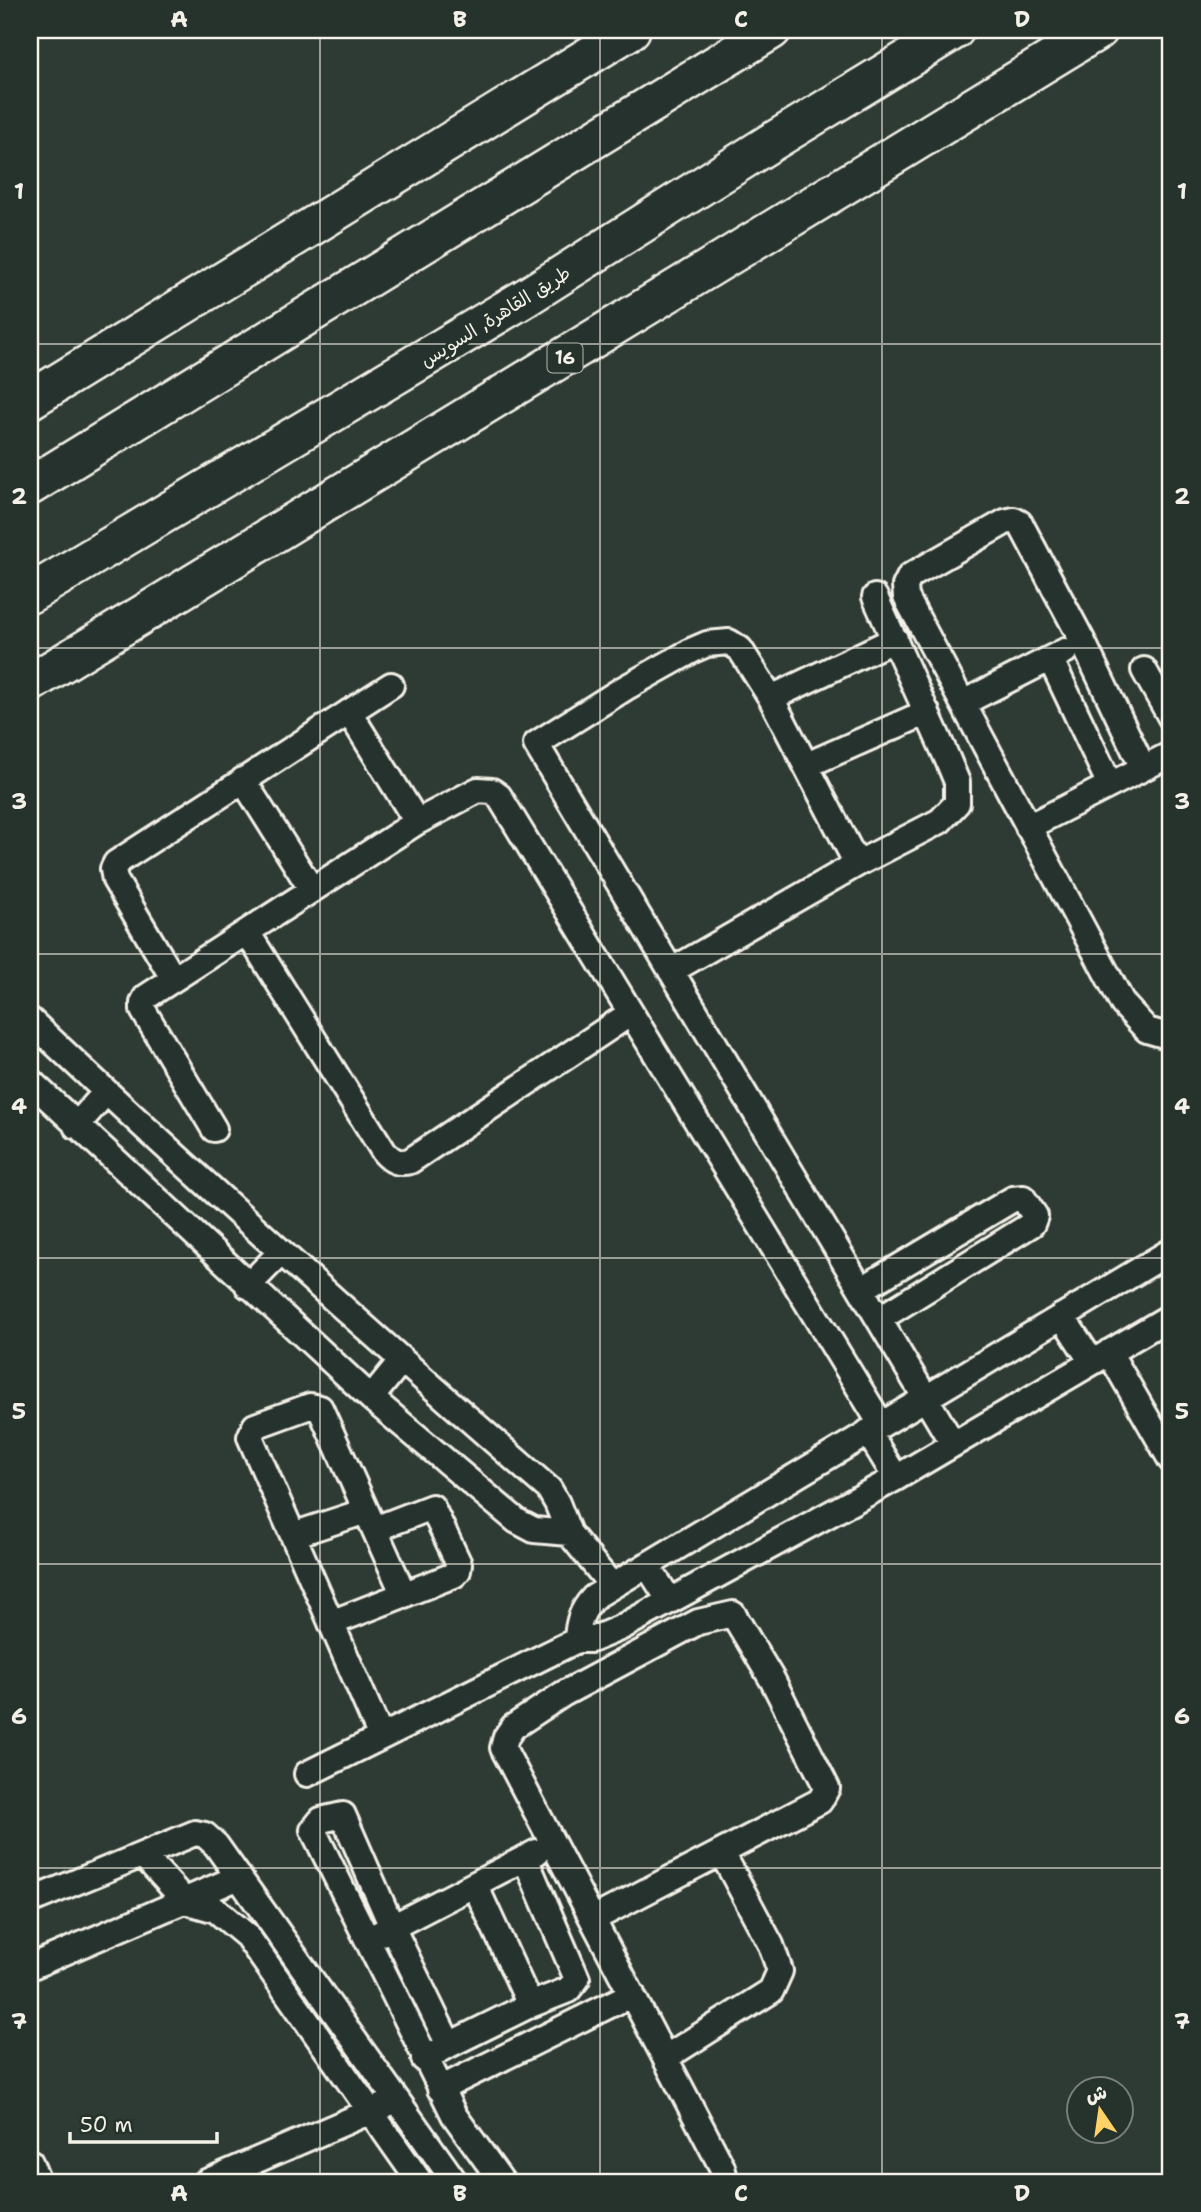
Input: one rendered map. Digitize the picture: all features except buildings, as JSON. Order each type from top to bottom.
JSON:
[{"type":"highway","points":[[30,400],[631,30]]},
{"type":"highway","points":[[30,486],[772,30]]},
{"type":"highway","name":"طريق القاهرة, السويس","points":[[30,594],[525,298],[955,30]]},
{"type":"highway","name":"16","points":[[30,683],[1099,30]]},
{"type":"lane","points":[[1143,768],[1082,640],[1020,523],[1014,520],[1005,522],[911,576],[905,586],[906,597],[1123,1004],[1147,1030],[1171,1037]]},
{"type":"lane","points":[[671,971],[857,864],[940,821],[957,803],[957,782],[875,597]]},
{"type":"lane","points":[[771,698],[895,639]]},
{"type":"lane","points":[[962,703],[1051,660],[1082,640]]},
{"type":"lane","points":[[857,864],[771,698],[740,649],[729,642],[707,644],[625,688],[536,744],[953,1444]]},
{"type":"lane","points":[[1051,660],[1110,785]]},
{"type":"lane","points":[[1144,670],[1171,718]]},
{"type":"lane","points":[[173,978],[115,880],[113,869],[116,863],[391,685]]},
{"type":"lane","points":[[349,712],[417,822]]},
{"type":"lane","points":[[807,765],[927,712]]},
{"type":"lane","points":[[1028,827],[1171,754]]},
{"type":"lane","points":[[243,780],[312,890]]},
{"type":"lane","points":[[214,1129],[142,1010],[146,997],[417,822],[478,790],[492,791],[499,796],[631,1013],[874,1428],[896,1478]]},
{"type":"lane","points":[[247,932],[383,1152],[391,1160],[401,1163],[410,1161],[631,1013]]},
{"type":"lane","points":[[30,1020],[106,1093],[401,1361],[549,1489],[569,1533],[612,1586]]},
{"type":"lane","points":[[30,1081],[371,1398],[517,1521],[534,1530],[569,1533]]},
{"type":"lane","points":[[76,1126],[106,1093]]},
{"type":"lane","points":[[862,1289],[1013,1199],[1020,1197],[1026,1200],[1035,1216],[1034,1223],[879,1320]]},
{"type":"lane","points":[[577,1640],[578,1621],[584,1608],[594,1597],[1171,1251]]},
{"type":"lane","points":[[248,1286],[281,1252]]},
{"type":"lane","points":[[1062,1316],[1101,1357],[1171,1460]]},
{"type":"lane","points":[[307,1773],[577,1640],[591,1640],[606,1635],[896,1478],[1171,1316]]},
{"type":"lane","points":[[371,1398],[401,1361]]},
{"type":"lane","points":[[381,1737],[250,1434],[255,1426],[310,1406],[317,1406],[322,1410],[404,1595]]},
{"type":"lane","points":[[293,1535],[429,1506],[433,1508],[459,1564],[454,1575],[331,1623]]},
{"type":"lane","points":[[648,1565],[670,1601]]},
{"type":"lane","points":[[593,1919],[820,1801],[827,1788],[774,1681],[733,1614],[698,1622],[563,1694],[513,1727],[503,1748],[665,2059],[719,2177]]},
{"type":"lane","points":[[449,2045],[392,1927],[343,1815],[321,1820],[313,1830],[424,2059],[454,2115],[502,2182]]},
{"type":"lane","points":[[30,1901],[195,1833],[205,1835],[216,1845],[455,2182]]},
{"type":"lane","points":[[367,1940],[554,1843]]},
{"type":"lane","points":[[665,2059],[771,1991],[780,1971],[771,1945],[722,1853]]},
{"type":"lane","points":[[143,1855],[185,1901],[216,1910],[247,1936],[419,2182]]},
{"type":"lane","points":[[424,2059],[568,1990],[578,1979],[525,1858]]},
{"type":"lane","points":[[30,1967],[239,1877]]},
{"type":"lane","points":[[475,1885],[530,2006]]},
{"type":"lane","points":[[440,2089],[632,1994]]},
{"type":"lane","points":[[206,2182],[397,2100]]},
{"type":"lane","points":[[30,2161],[38,2182]]}]
